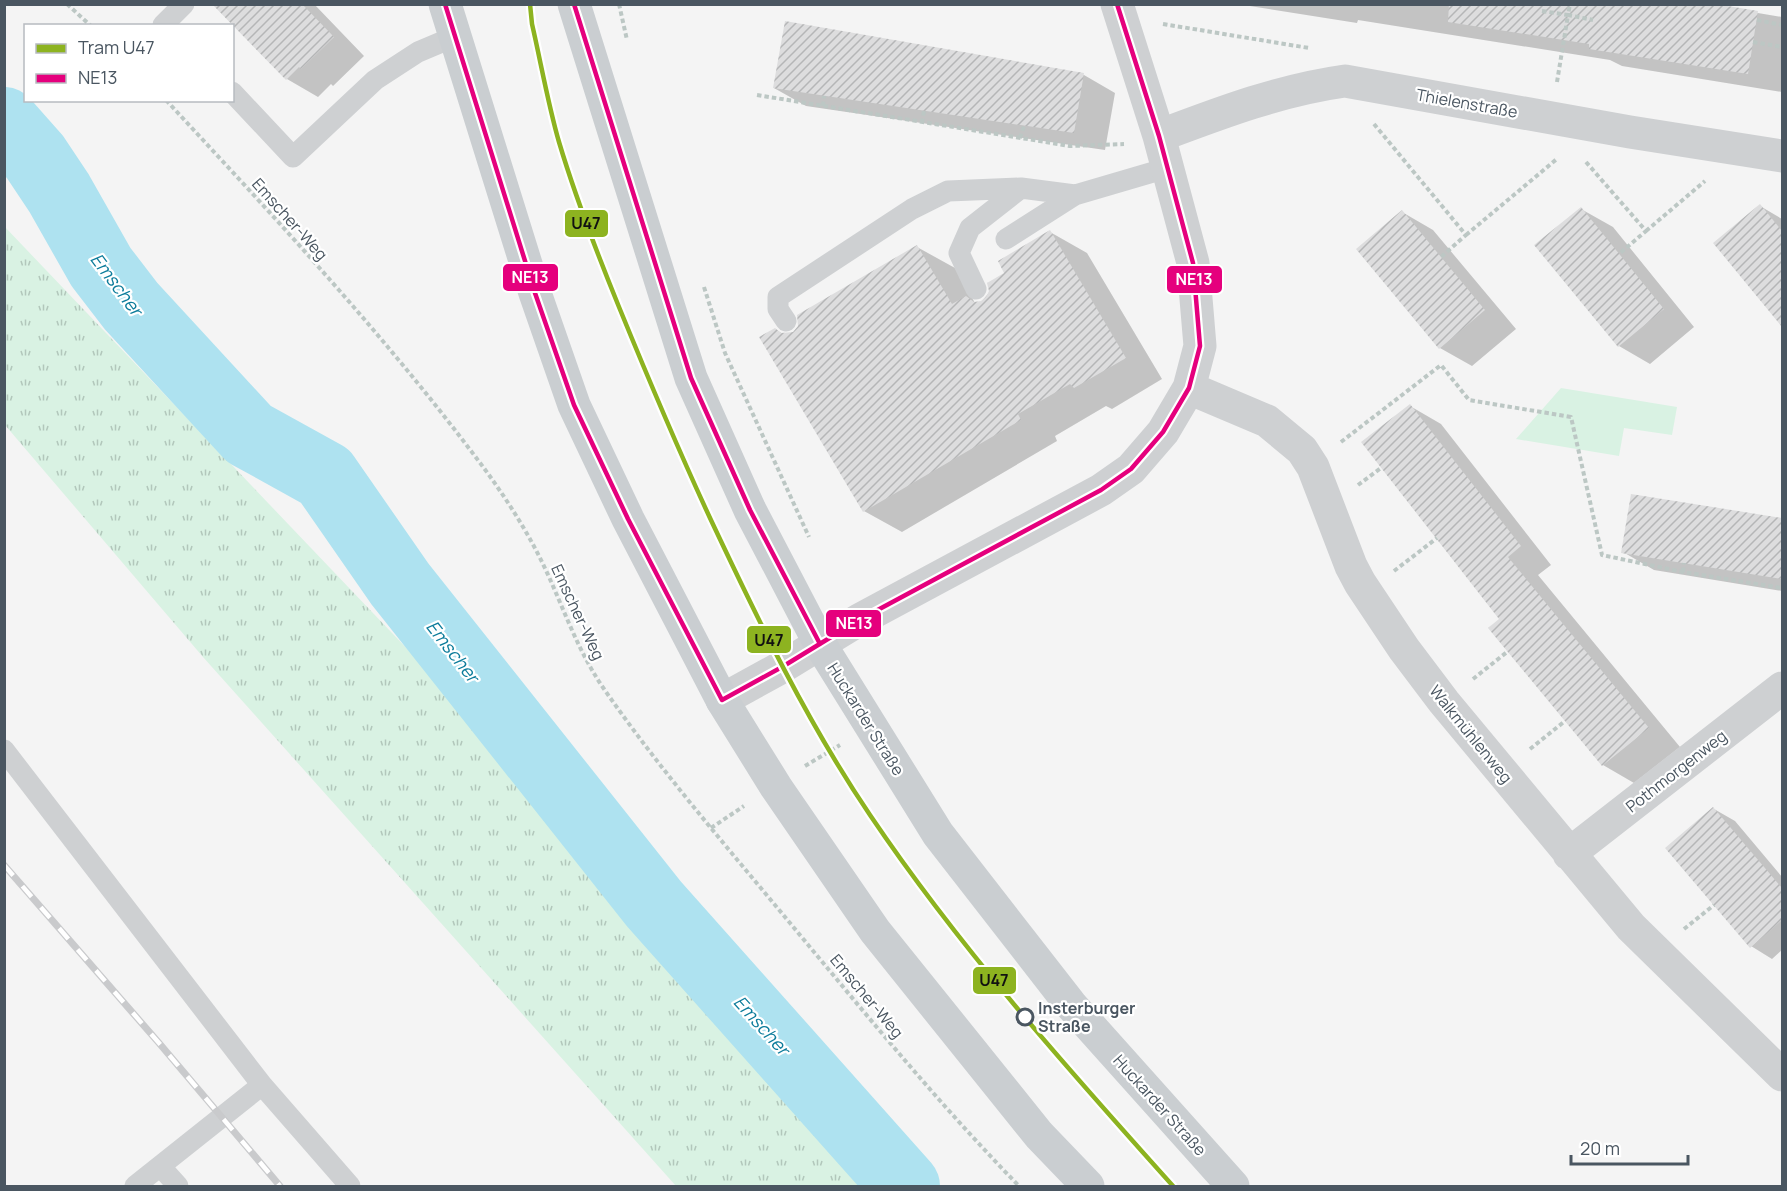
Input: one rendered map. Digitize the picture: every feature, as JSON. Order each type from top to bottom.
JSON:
[{"type":"main road","points":[[445,4],[535,293],[574,405],[628,519],[722,699],[776,787],[875,931],[1039,1135],[1088,1186]]},
{"type":"main road","name":"Huckarder Straße","points":[[574,4],[691,378],[750,510],[820,644],[938,834],[1071,1005],[1233,1186]]},
{"type":"street","points":[[722,699],[859,620],[1101,490],[1131,469],[1163,432],[1189,388],[1200,346],[1193,263],[1159,136],[1117,4]]},
{"type":"street","name":"Thielenstraße","points":[[1159,136],[1241,105],[1310,86],[1345,81],[1630,132],[1782,156]]},
{"type":"street","name":"Walkmühlenweg","points":[[1189,388],[1267,421],[1302,450],[1313,467],[1351,566],[1366,593],[1444,702],[1631,927],[1782,1075]]},
{"type":"street","name":"Pothmorgenweg","points":[[1569,854],[1782,688]]},
{"type":"lane","points":[[164,24],[184,4]]},
{"type":"lane","points":[[234,94],[293,157],[375,80],[418,52],[456,36]]},
{"type":"lane","points":[[1006,239],[1075,195],[1167,168]]},
{"type":"lane","points":[[786,321],[778,309],[778,297],[912,209],[948,191],[1021,188],[1075,195]]},
{"type":"lane","points":[[976,289],[959,253],[970,228],[1021,188]]},
{"type":"lane","points":[[4,750],[262,1085],[350,1186]]},
{"type":"lane","points":[[135,1186],[262,1085]]},
{"type":"lane","points":[[160,1166],[178,1186]]},
{"type":"path","points":[[67,4],[89,24]]},
{"type":"path","points":[[619,4],[629,50]]},
{"type":"path","points":[[1557,87],[1570,4]]},
{"type":"path","points":[[1542,11],[1593,20]]},
{"type":"path","points":[[1757,20],[1782,25]]},
{"type":"path","points":[[1155,23],[1314,49]]},
{"type":"path","points":[[1753,42],[1782,47]]},
{"type":"path","points":[[757,95],[1071,146],[1127,144]]},
{"type":"path","points":[[823,106],[824,96]]},
{"type":"path","name":"Emscher-Weg","points":[[168,102],[307,255],[420,386],[490,477],[520,522],[544,566],[581,652],[603,688],[659,764],[868,1017],[1019,1186]]},
{"type":"path","points":[[922,123],[924,111]]},
{"type":"path","points":[[1368,117],[1466,235]]},
{"type":"path","points":[[1020,138],[1024,126]]},
{"type":"path","points":[[1441,257],[1564,153]]},
{"type":"path","points":[[1580,154],[1646,231]]},
{"type":"path","points":[[1619,254],[1706,181]]},
{"type":"path","points":[[701,277],[725,353],[810,539]]},
{"type":"path","points":[[1333,448],[1441,365],[1469,400],[1571,417],[1602,555],[1683,572],[1782,588]]},
{"type":"path","points":[[1366,593],[1437,538]]},
{"type":"path","points":[[1683,572],[1684,563]]},
{"type":"path","points":[[1444,702],[1508,652]]},
{"type":"path","points":[[1501,772],[1565,721]]},
{"type":"path","points":[[797,771],[843,742]]},
{"type":"path","points":[[711,828],[746,805]]},
{"type":"path","points":[[1681,932],[1714,905]]},
{"type":"green space","points":[[4,226],[413,655],[868,1186],[676,1186],[203,657],[5,425]]},
{"type":"green space","points":[[1561,388],[1677,407],[1672,435],[1624,428],[1619,456],[1516,439]]},
{"type":"building","points":[[212,4],[302,4],[334,37],[301,69],[299,67],[286,80],[234,24]]},
{"type":"building","points":[[1449,4],[1716,4],[1758,11],[1748,74],[1589,49],[1589,44],[1448,22]]},
{"type":"building","points":[[785,21],[1084,73],[1074,133],[773,88]]},
{"type":"building","points":[[1760,204],[1782,231],[1782,327],[1713,243]]},
{"type":"building","points":[[1581,207],[1664,309],[1618,347],[1534,245]]},
{"type":"building","points":[[1402,210],[1485,310],[1439,349],[1356,249]]},
{"type":"building","points":[[1050,230],[1126,358],[1074,388],[1070,384],[1018,414],[1021,420],[863,512],[759,337],[775,328],[781,333],[793,332],[798,326],[797,315],[917,245],[952,304],[966,296],[974,302],[981,301],[989,291],[987,283],[1004,273],[998,261]]},
{"type":"building","points":[[1410,404],[1521,546],[1508,557],[1649,728],[1602,766],[1488,628],[1499,619],[1361,442]]},
{"type":"building","points":[[1631,494],[1782,518],[1782,579],[1621,553]]},
{"type":"building","points":[[1713,807],[1782,888],[1782,920],[1750,948],[1665,848]]},
{"type":"waterway","name":"Emscher","points":[[4,122],[35,157],[59,193],[101,267],[131,306],[249,434],[325,476],[400,584],[654,904],[905,1186]]},
{"type":"railway","points":[[4,865],[280,1186]]},
{"type":"tram line","name":"U47","points":[[530,4],[532,24],[559,142],[603,266],[698,492],[765,632],[804,707],[870,815],[940,912],[1054,1052],[1173,1186]]},
{"type":"transit line","name":"NE13","points":[[445,4],[535,293],[574,405],[628,519],[722,700],[859,620],[1101,490],[1131,469],[1163,432],[1189,388],[1200,346],[1193,263],[1159,136],[1117,4]]},
{"type":"transit line","name":"NE13","points":[[574,4],[691,378],[750,510],[820,644]]},
{"type":"place","name":"Insterburger Straße","points":[[1025,1017]]}]
